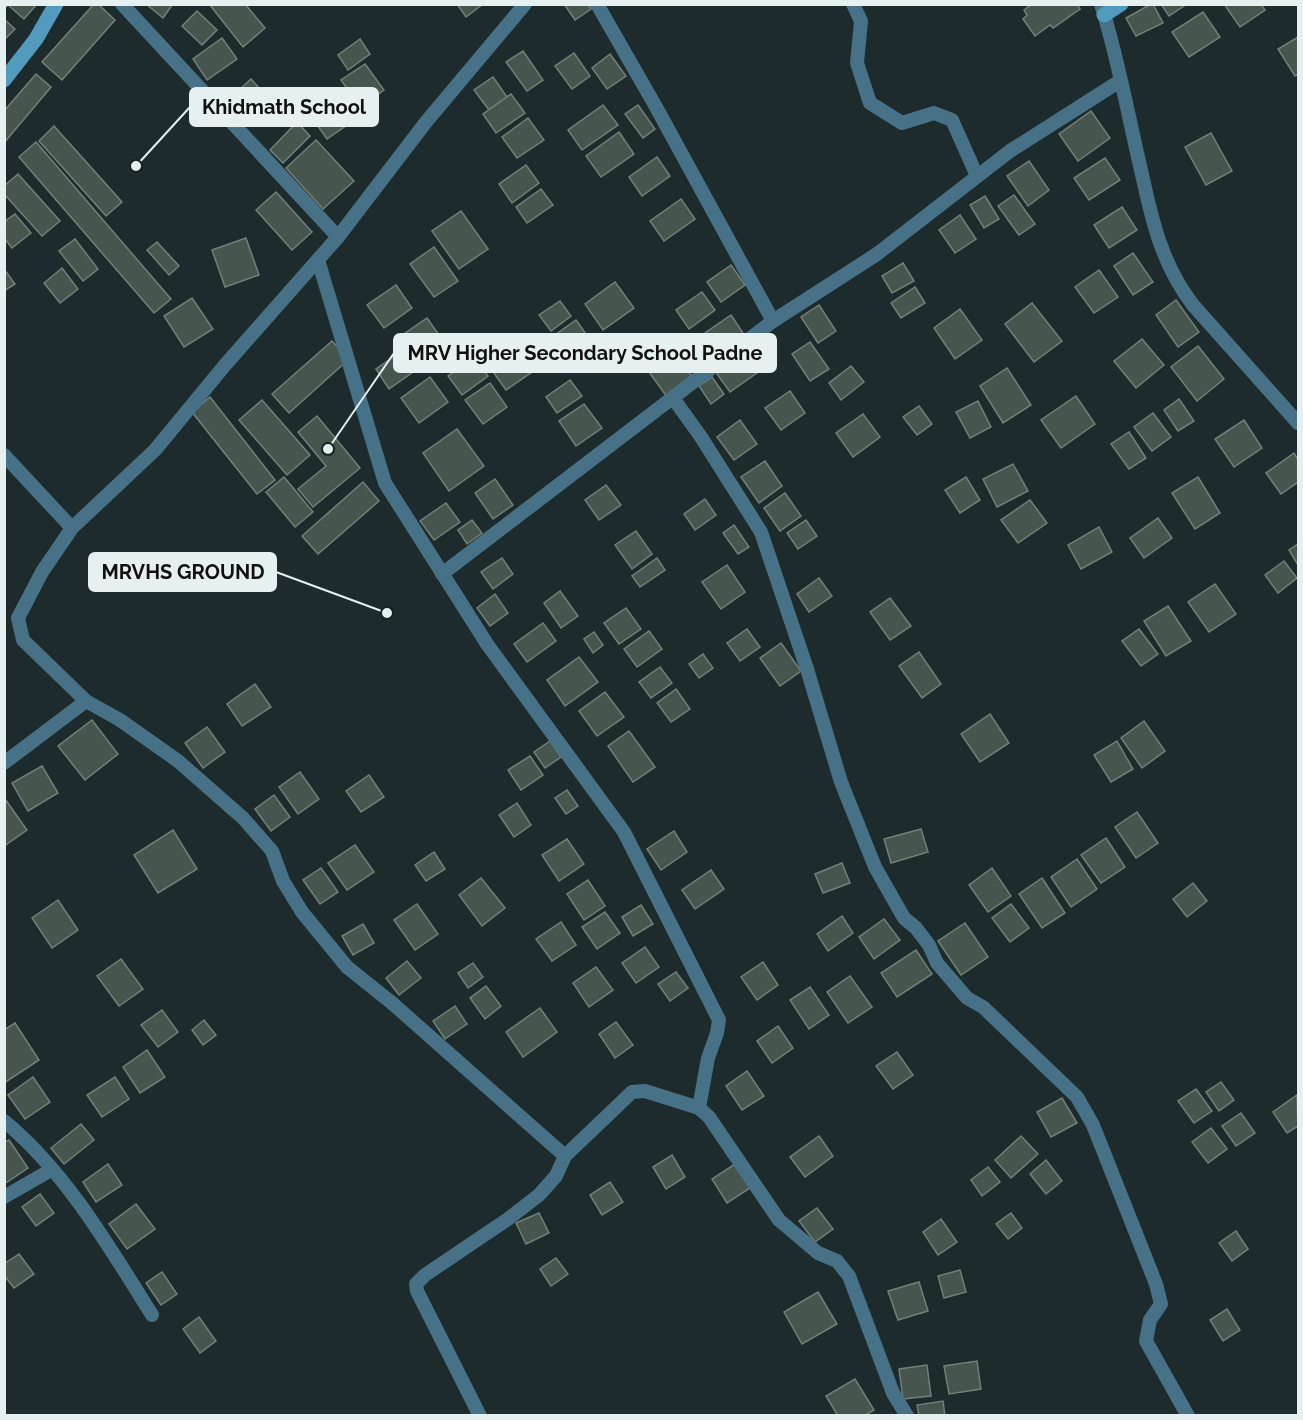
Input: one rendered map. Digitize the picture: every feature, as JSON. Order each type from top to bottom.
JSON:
[{"type":"main road","points":[[4,80],[36,39],[56,4]]},
{"type":"main road","points":[[1102,10],[1121,4]]},
{"type":"street","points":[[122,4],[338,237]]},
{"type":"street","points":[[525,4],[426,122],[338,237],[155,450],[72,528],[42,572],[18,618],[23,640],[86,701],[120,720],[178,761],[243,818],[272,851],[283,880],[302,912],[346,967],[392,1003],[565,1156]]},
{"type":"street","points":[[597,4],[773,321]]},
{"type":"street","points":[[853,4],[861,21],[857,63],[870,103],[902,123],[934,112],[952,120],[977,176]]},
{"type":"street","points":[[1102,10],[1151,215],[1162,252],[1177,284],[1192,305],[1299,423]]},
{"type":"street","points":[[442,574],[773,321],[877,254],[1010,151],[1120,81]]},
{"type":"street","points":[[318,260],[385,483],[487,645],[624,832],[719,1020],[708,1058],[699,1108]]},
{"type":"street","points":[[673,398],[701,437],[761,532],[807,669],[841,782],[875,867],[904,918],[916,928],[929,945],[937,963],[952,982],[967,998],[983,1007],[1077,1097],[1093,1125],[1156,1284],[1161,1304],[1150,1320],[1146,1341],[1188,1416]]},
{"type":"street","points":[[4,455],[72,528]]},
{"type":"street","points":[[4,762],[86,701]]},
{"type":"street","points":[[480,1416],[417,1291],[416,1284],[425,1275],[508,1219],[539,1195],[556,1176],[565,1156],[632,1092],[645,1091],[699,1108],[709,1117],[779,1220],[818,1253],[837,1261],[849,1276],[893,1393],[907,1416]]},
{"type":"street","points":[[4,1121],[19,1134],[94,1222],[152,1315]]},
{"type":"street","points":[[4,1197],[51,1170]]},
{"type":"building","points":[[4,4],[37,4],[24,19],[8,5],[4,9]]},
{"type":"building","points":[[94,4],[98,4],[115,20],[62,80],[42,62]]},
{"type":"building","points":[[146,4],[173,4],[163,18]]},
{"type":"building","points":[[209,4],[245,4],[265,28],[243,47]]},
{"type":"building","points":[[457,4],[483,4],[466,17]]},
{"type":"building","points":[[564,4],[588,4],[591,9],[575,20]]},
{"type":"building","points":[[1032,4],[1077,4],[1080,9],[1053,28],[1050,25],[1035,36],[1023,19],[1027,15],[1024,10]]},
{"type":"building","points":[[1151,4],[1163,23],[1136,36],[1126,18]]},
{"type":"building","points":[[1161,4],[1187,4],[1169,16]]},
{"type":"building","points":[[1224,4],[1261,4],[1265,10],[1240,27]]},
{"type":"building","points":[[197,11],[217,30],[202,45],[182,26]]},
{"type":"building","points":[[1203,12],[1220,37],[1189,57],[1172,32]]},
{"type":"building","points":[[4,19],[15,29],[6,38],[4,37]]},
{"type":"building","points":[[1298,37],[1298,74],[1295,76],[1278,49]]},
{"type":"building","points":[[222,38],[237,59],[207,80],[193,59]]},
{"type":"building","points":[[360,39],[370,54],[348,70],[338,55]]},
{"type":"building","points":[[523,51],[543,80],[527,91],[506,62]]},
{"type":"building","points":[[574,53],[590,76],[572,89],[555,66]]},
{"type":"building","points":[[610,54],[626,76],[607,89],[592,68]]},
{"type":"building","points":[[365,64],[384,90],[360,107],[341,80]]},
{"type":"building","points":[[36,74],[51,87],[4,143],[4,111]]},
{"type":"building","points":[[493,77],[507,97],[489,110],[474,90]]},
{"type":"building","points":[[251,79],[273,103],[250,124],[228,100]]},
{"type":"building","points":[[511,94],[525,113],[496,133],[483,114]]},
{"type":"building","points":[[332,105],[347,125],[327,139],[313,119]]},
{"type":"building","points":[[603,105],[618,125],[582,150],[568,130]]},
{"type":"building","points":[[638,105],[655,129],[643,138],[625,114]]},
{"type":"building","points":[[1091,111],[1110,138],[1078,161],[1059,134]]},
{"type":"building","points":[[528,118],[544,140],[517,158],[502,137]]},
{"type":"building","points":[[297,122],[310,136],[283,163],[270,150]]},
{"type":"building","points":[[54,126],[122,202],[106,216],[39,141]]},
{"type":"building","points":[[619,132],[634,154],[601,177],[586,156]]},
{"type":"building","points":[[1211,133],[1232,171],[1206,185],[1185,147]]},
{"type":"building","points":[[316,140],[354,181],[323,209],[286,168]]},
{"type":"building","points":[[36,142],[171,299],[154,313],[19,157]]},
{"type":"building","points":[[657,157],[670,176],[642,196],[629,177]]},
{"type":"building","points":[[1105,158],[1120,180],[1089,200],[1074,178]]},
{"type":"building","points":[[1029,161],[1049,190],[1028,206],[1007,176]]},
{"type":"building","points":[[526,165],[539,183],[512,203],[499,184]]},
{"type":"building","points":[[18,174],[60,221],[42,236],[4,194],[4,186]]},
{"type":"building","points":[[541,189],[553,205],[527,223],[516,207]]},
{"type":"building","points":[[276,192],[312,232],[292,250],[256,210]]},
{"type":"building","points":[[1014,195],[1035,224],[1019,235],[998,206]]},
{"type":"building","points":[[985,196],[999,219],[984,228],[970,205]]},
{"type":"building","points":[[681,199],[695,219],[664,241],[650,221]]},
{"type":"building","points":[[1122,207],[1137,230],[1109,248],[1094,225]]},
{"type":"building","points":[[461,211],[488,249],[459,269],[432,231]]},
{"type":"building","points":[[15,214],[31,233],[12,248],[4,238],[4,222]]},
{"type":"building","points":[[960,215],[976,239],[955,253],[939,230]]},
{"type":"building","points":[[246,238],[259,275],[225,287],[212,250]]},
{"type":"building","points":[[75,239],[98,269],[83,281],[59,251]]},
{"type":"building","points":[[157,242],[179,266],[169,275],[147,250]]},
{"type":"building","points":[[434,247],[458,281],[434,297],[410,264]]},
{"type":"building","points":[[1133,253],[1153,282],[1133,295],[1114,266]]},
{"type":"building","points":[[903,263],[914,281],[892,293],[882,276]]},
{"type":"building","points":[[731,265],[745,285],[721,302],[707,282]]},
{"type":"building","points":[[62,268],[78,289],[60,303],[44,283]]},
{"type":"building","points":[[4,269],[15,284],[4,291]]},
{"type":"building","points":[[1099,270],[1118,297],[1094,313],[1075,287]]},
{"type":"building","points":[[615,282],[634,308],[603,330],[585,304]]},
{"type":"building","points":[[396,285],[412,308],[384,328],[367,305]]},
{"type":"building","points":[[915,287],[925,303],[901,318],[891,303]]},
{"type":"building","points":[[702,292],[715,310],[689,329],[676,310]]},
{"type":"building","points":[[192,298],[213,329],[184,347],[164,316]]},
{"type":"building","points":[[1176,300],[1199,332],[1178,347],[1156,315]]},
{"type":"building","points":[[560,301],[571,316],[551,331],[539,315]]},
{"type":"building","points":[[1032,303],[1062,341],[1034,362],[1005,324]]},
{"type":"building","points":[[819,305],[836,331],[818,343],[801,317]]},
{"type":"building","points":[[960,309],[982,340],[955,359],[934,328]]},
{"type":"building","points":[[731,315],[745,336],[719,354],[705,333]]},
{"type":"building","points":[[427,318],[444,342],[419,360],[401,336]]},
{"type":"building","points":[[576,320],[591,341],[564,361],[548,340]]},
{"type":"building","points":[[1142,339],[1164,365],[1136,388],[1114,361]]},
{"type":"building","points":[[332,341],[349,359],[289,413],[272,394]]},
{"type":"building","points":[[810,342],[829,369],[810,381],[792,354]]},
{"type":"building","points":[[1198,346],[1224,379],[1197,401],[1171,367]]},
{"type":"building","points":[[520,348],[535,370],[506,390],[491,369]]},
{"type":"building","points":[[748,352],[761,370],[730,392],[717,374]]},
{"type":"building","points":[[399,353],[413,372],[389,389],[376,369]]},
{"type":"building","points":[[676,354],[693,378],[667,397],[649,372]]},
{"type":"building","points":[[474,357],[488,376],[462,395],[448,376]]},
{"type":"building","points":[[851,366],[864,382],[841,400],[829,383]]},
{"type":"building","points":[[1007,368],[1031,405],[1003,423],[980,386]]},
{"type":"building","points":[[430,377],[448,402],[419,423],[401,398]]},
{"type":"building","points":[[712,377],[724,394],[711,404],[699,386]]},
{"type":"building","points":[[570,380],[582,396],[557,413],[546,397]]},
{"type":"building","points":[[490,383],[507,407],[483,424],[465,400]]},
{"type":"building","points":[[790,391],[805,413],[781,430],[765,408]]},
{"type":"building","points":[[1076,396],[1095,424],[1061,448],[1041,420]]},
{"type":"building","points":[[210,397],[275,480],[257,494],[192,412]]},
{"type":"building","points":[[1179,399],[1194,421],[1178,431],[1164,410]]},
{"type":"building","points":[[262,400],[310,455],[287,475],[239,420]]},
{"type":"building","points":[[978,401],[991,427],[970,438],[956,412]]},
{"type":"building","points":[[584,404],[602,428],[576,446],[559,421]]},
{"type":"building","points":[[919,406],[932,424],[917,435],[903,417]]},
{"type":"building","points":[[1153,413],[1171,437],[1152,451],[1134,427]]},
{"type":"building","points":[[863,414],[880,437],[853,457],[836,433]]},
{"type":"building","points":[[317,416],[360,468],[313,507],[298,489],[326,466],[298,432]]},
{"type":"building","points":[[740,420],[757,444],[734,460],[717,437]]},
{"type":"building","points":[[1244,420],[1262,448],[1234,467],[1215,439]]},
{"type":"building","points":[[457,429],[484,466],[449,491],[423,453]]},
{"type":"building","points":[[1129,432],[1146,458],[1129,469],[1111,444]]},
{"type":"building","points":[[1294,453],[1298,460],[1298,482],[1281,494],[1266,473]]},
{"type":"building","points":[[765,461],[782,486],[759,503],[741,477]]},
{"type":"building","points":[[1013,464],[1028,491],[997,507],[983,479]]},
{"type":"building","points":[[284,477],[313,512],[295,527],[266,492]]},
{"type":"building","points":[[966,477],[980,500],[960,513],[945,490]]},
{"type":"building","points":[[1198,477],[1220,513],[1195,529],[1172,493]]},
{"type":"building","points":[[495,479],[513,505],[493,519],[475,493]]},
{"type":"building","points":[[363,482],[379,501],[318,554],[302,536]]},
{"type":"building","points":[[606,485],[621,505],[599,520],[585,500]]},
{"type":"building","points":[[785,493],[801,516],[780,531],[764,508]]},
{"type":"building","points":[[705,499],[716,515],[695,530],[684,514]]},
{"type":"building","points":[[1030,500],[1047,523],[1018,543],[1001,520]]},
{"type":"building","points":[[446,503],[460,522],[434,540],[420,521]]},
{"type":"building","points":[[1158,518],[1172,538],[1144,558],[1130,538]]},
{"type":"building","points":[[472,520],[482,533],[467,544],[458,530]]},
{"type":"building","points":[[806,520],[817,536],[798,549],[787,533]]},
{"type":"building","points":[[734,525],[749,547],[738,554],[723,533]]},
{"type":"building","points":[[1099,527],[1112,552],[1081,569],[1068,545]]},
{"type":"building","points":[[636,531],[652,554],[632,569],[615,545]]},
{"type":"building","points":[[1298,544],[1298,565],[1289,550]]},
{"type":"building","points":[[502,558],[513,574],[493,589],[481,572]]},
{"type":"building","points":[[657,558],[665,570],[640,587],[632,576]]},
{"type":"building","points":[[1284,561],[1297,578],[1278,593],[1265,575]]},
{"type":"building","points":[[727,565],[745,592],[721,609],[702,582]]},
{"type":"building","points":[[819,578],[832,596],[809,612],[797,594]]},
{"type":"building","points":[[1215,584],[1236,614],[1209,632],[1188,602]]},
{"type":"building","points":[[560,591],[578,616],[561,628],[544,603]]},
{"type":"building","points":[[495,594],[508,613],[490,626],[477,608]]},
{"type":"building","points":[[890,598],[911,626],[890,640],[870,612]]},
{"type":"building","points":[[1168,606],[1191,641],[1166,656],[1144,621]]},
{"type":"building","points":[[626,608],[641,629],[619,644],[604,623]]},
{"type":"building","points":[[543,623],[556,641],[527,662],[514,644]]},
{"type":"building","points":[[747,629],[760,647],[740,661],[727,643]]},
{"type":"building","points":[[1139,629],[1158,654],[1141,666],[1122,641]]},
{"type":"building","points":[[649,631],[662,649],[637,667],[624,649]]},
{"type":"building","points":[[594,632],[603,645],[593,653],[584,639]]},
{"type":"building","points":[[781,643],[801,671],[780,686],[760,658]]},
{"type":"building","points":[[919,652],[941,684],[922,698],[899,666]]},
{"type":"building","points":[[703,654],[713,668],[699,678],[689,664]]},
{"type":"building","points":[[579,657],[598,682],[565,706],[547,680]]},
{"type":"building","points":[[660,667],[672,683],[651,698],[639,682]]},
{"type":"building","points":[[255,684],[271,707],[242,726],[227,704]]},
{"type":"building","points":[[676,689],[690,709],[671,722],[657,703]]},
{"type":"building","points":[[605,692],[624,717],[597,736],[579,711]]},
{"type":"building","points":[[990,714],[1009,743],[980,762],[961,734]]},
{"type":"building","points":[[92,720],[118,754],[85,780],[58,746]]},
{"type":"building","points":[[1144,721],[1165,751],[1142,768],[1121,738]]},
{"type":"building","points":[[207,727],[225,752],[203,768],[185,743]]},
{"type":"building","points":[[629,731],[655,767],[633,782],[608,746]]},
{"type":"building","points":[[550,741],[561,757],[545,768],[534,752]]},
{"type":"building","points":[[1117,741],[1133,769],[1111,782],[1094,755]]},
{"type":"building","points":[[530,756],[543,775],[521,790],[508,770]]},
{"type":"building","points":[[42,766],[58,793],[28,811],[12,783]]},
{"type":"building","points":[[300,772],[319,799],[298,814],[279,787]]},
{"type":"building","points":[[369,775],[384,797],[361,812],[346,791]]},
{"type":"building","points":[[567,790],[578,806],[566,814],[555,798]]},
{"type":"building","points":[[274,795],[290,817],[271,831],[255,809]]},
{"type":"building","points":[[4,800],[27,830],[4,846]]},
{"type":"building","points":[[517,803],[531,825],[514,837],[499,815]]},
{"type":"building","points":[[1137,812],[1158,843],[1136,858],[1115,827]]},
{"type":"building","points":[[921,829],[928,852],[891,863],[884,839]]},
{"type":"building","points":[[173,830],[197,869],[158,893],[134,855]]},
{"type":"building","points":[[674,831],[687,852],[661,870],[647,849]]},
{"type":"building","points":[[1106,838],[1125,867],[1101,883],[1081,855]]},
{"type":"building","points":[[567,839],[584,864],[559,881],[542,855]]},
{"type":"building","points":[[355,845],[374,872],[347,890],[328,863]]},
{"type":"building","points":[[434,852],[445,869],[426,881],[415,865]]},
{"type":"building","points":[[1077,859],[1097,889],[1071,907],[1051,877]]},
{"type":"building","points":[[842,863],[850,883],[823,893],[815,874]]},
{"type":"building","points":[[321,868],[338,892],[320,904],[303,880]]},
{"type":"building","points":[[992,868],[1011,896],[988,912],[969,885]]},
{"type":"building","points":[[711,870],[724,889],[695,909],[682,890]]},
{"type":"building","points":[[481,878],[505,908],[482,926],[459,895]]},
{"type":"building","points":[[1042,878],[1065,913],[1042,928],[1019,894]]},
{"type":"building","points":[[588,880],[605,906],[584,920],[567,894]]},
{"type":"building","points":[[1193,883],[1207,901],[1187,917],[1173,899]]},
{"type":"building","points":[[58,900],[78,930],[52,948],[32,918]]},
{"type":"building","points":[[417,904],[438,934],[415,950],[394,920]]},
{"type":"building","points":[[1011,904],[1029,928],[1010,942],[992,918]]},
{"type":"building","points":[[641,905],[653,924],[633,936],[622,917]]},
{"type":"building","points":[[605,912],[620,933],[597,949],[582,927]]},
{"type":"building","points":[[842,916],[853,933],[828,951],[817,934]]},
{"type":"building","points":[[884,919],[900,940],[874,959],[859,937]]},
{"type":"building","points":[[561,922],[576,945],[552,961],[536,939]]},
{"type":"building","points":[[965,923],[988,957],[961,975],[938,941]]},
{"type":"building","points":[[363,924],[374,943],[353,955],[342,936]]},
{"type":"building","points":[[645,947],[659,967],[636,983],[622,963]]},
{"type":"building","points":[[916,950],[932,974],[897,997],[881,973]]},
{"type":"building","points":[[121,959],[143,989],[119,1006],[97,976]]},
{"type":"building","points":[[407,961],[421,978],[399,995],[386,978]]},
{"type":"building","points":[[763,962],[778,985],[757,1000],[741,977]]},
{"type":"building","points":[[473,963],[483,977],[468,988],[458,973]]},
{"type":"building","points":[[596,967],[613,990],[589,1007],[573,983]]},
{"type":"building","points":[[676,972],[688,988],[670,1001],[658,984]]},
{"type":"building","points":[[850,976],[872,1007],[848,1023],[827,992]]},
{"type":"building","points":[[486,986],[501,1006],[485,1019],[470,998]]},
{"type":"building","points":[[810,987],[829,1015],[809,1029],[790,1000]]},
{"type":"building","points":[[455,1006],[467,1024],[445,1039],[433,1021]]},
{"type":"building","points":[[540,1008],[557,1032],[523,1057],[506,1032]]},
{"type":"building","points":[[162,1010],[178,1032],[158,1047],[141,1025]]},
{"type":"building","points":[[204,1020],[216,1035],[203,1045],[192,1030]]},
{"type":"building","points":[[616,1022],[633,1045],[615,1058],[599,1034]]},
{"type":"building","points":[[15,1023],[39,1060],[4,1083],[4,1030]]},
{"type":"building","points":[[778,1026],[793,1048],[772,1063],[757,1041]]},
{"type":"building","points":[[147,1050],[165,1077],[140,1093],[123,1067]]},
{"type":"building","points":[[897,1052],[913,1075],[893,1089],[876,1066]]},
{"type":"building","points":[[747,1071],[764,1096],[742,1110],[726,1086]]},
{"type":"building","points":[[33,1077],[50,1102],[25,1119],[8,1095]]},
{"type":"building","points":[[115,1077],[129,1099],[102,1117],[87,1095]]},
{"type":"building","points":[[1221,1082],[1234,1100],[1219,1111],[1206,1092]]},
{"type":"building","points":[[1196,1089],[1212,1111],[1194,1123],[1178,1101]]},
{"type":"building","points":[[1297,1095],[1298,1126],[1287,1133],[1273,1112]]},
{"type":"building","points":[[1062,1098],[1077,1123],[1051,1137],[1037,1112]]},
{"type":"building","points":[[1241,1113],[1255,1133],[1236,1146],[1222,1126]]},
{"type":"building","points":[[81,1124],[94,1140],[64,1164],[51,1148]]},
{"type":"building","points":[[1211,1128],[1227,1149],[1208,1163],[1192,1142]]},
{"type":"building","points":[[819,1136],[833,1156],[805,1177],[790,1157]]},
{"type":"building","points":[[1021,1136],[1038,1154],[1011,1178],[995,1160]]},
{"type":"building","points":[[9,1140],[28,1168],[4,1184],[4,1142]]},
{"type":"building","points":[[672,1155],[685,1177],[666,1189],[653,1167]]},
{"type":"building","points":[[1046,1160],[1062,1181],[1046,1194],[1030,1174]]},
{"type":"building","points":[[108,1164],[122,1185],[96,1202],[83,1182]]},
{"type":"building","points":[[735,1164],[750,1188],[727,1203],[712,1179]]},
{"type":"building","points":[[988,1167],[1000,1182],[982,1196],[971,1180]]},
{"type":"building","points":[[610,1182],[623,1202],[602,1215],[590,1195]]},
{"type":"building","points":[[40,1194],[54,1213],[36,1226],[22,1207]]},
{"type":"building","points":[[136,1204],[155,1229],[127,1249],[109,1224]]},
{"type":"building","points":[[817,1208],[833,1229],[815,1242],[799,1221]]},
{"type":"building","points":[[539,1213],[549,1233],[526,1244],[516,1223]]},
{"type":"building","points":[[1011,1213],[1022,1228],[1008,1239],[996,1224]]},
{"type":"building","points":[[941,1219],[957,1242],[938,1255],[923,1232]]},
{"type":"building","points":[[1236,1231],[1248,1249],[1232,1261],[1219,1243]]},
{"type":"building","points":[[19,1254],[34,1274],[14,1288],[4,1275],[4,1264]]},
{"type":"building","points":[[556,1258],[568,1274],[551,1286],[540,1269]]},
{"type":"building","points":[[960,1270],[966,1292],[944,1298],[938,1276]]},
{"type":"building","points":[[162,1272],[177,1294],[161,1305],[146,1283]]},
{"type":"building","points":[[919,1282],[928,1311],[898,1320],[888,1291]]},
{"type":"building","points":[[818,1292],[837,1324],[802,1344],[784,1312]]},
{"type":"building","points":[[1227,1309],[1240,1330],[1223,1341],[1210,1320]]},
{"type":"building","points":[[199,1317],[216,1341],[200,1353],[183,1329]]},
{"type":"building","points":[[977,1361],[981,1389],[949,1394],[944,1366]]},
{"type":"building","points":[[927,1365],[931,1396],[903,1399],[899,1369]]},
{"type":"building","points":[[855,1379],[874,1410],[864,1416],[838,1416],[826,1396]]},
{"type":"building","points":[[943,1401],[945,1416],[919,1416],[917,1405]]},
{"type":"place","name":"Khidmath School","points":[[136,166]]},
{"type":"place","name":"MRV Higher Secondary School Padne","points":[[328,449]]},
{"type":"place","name":"MRVHS GROUND","points":[[387,613]]}]
